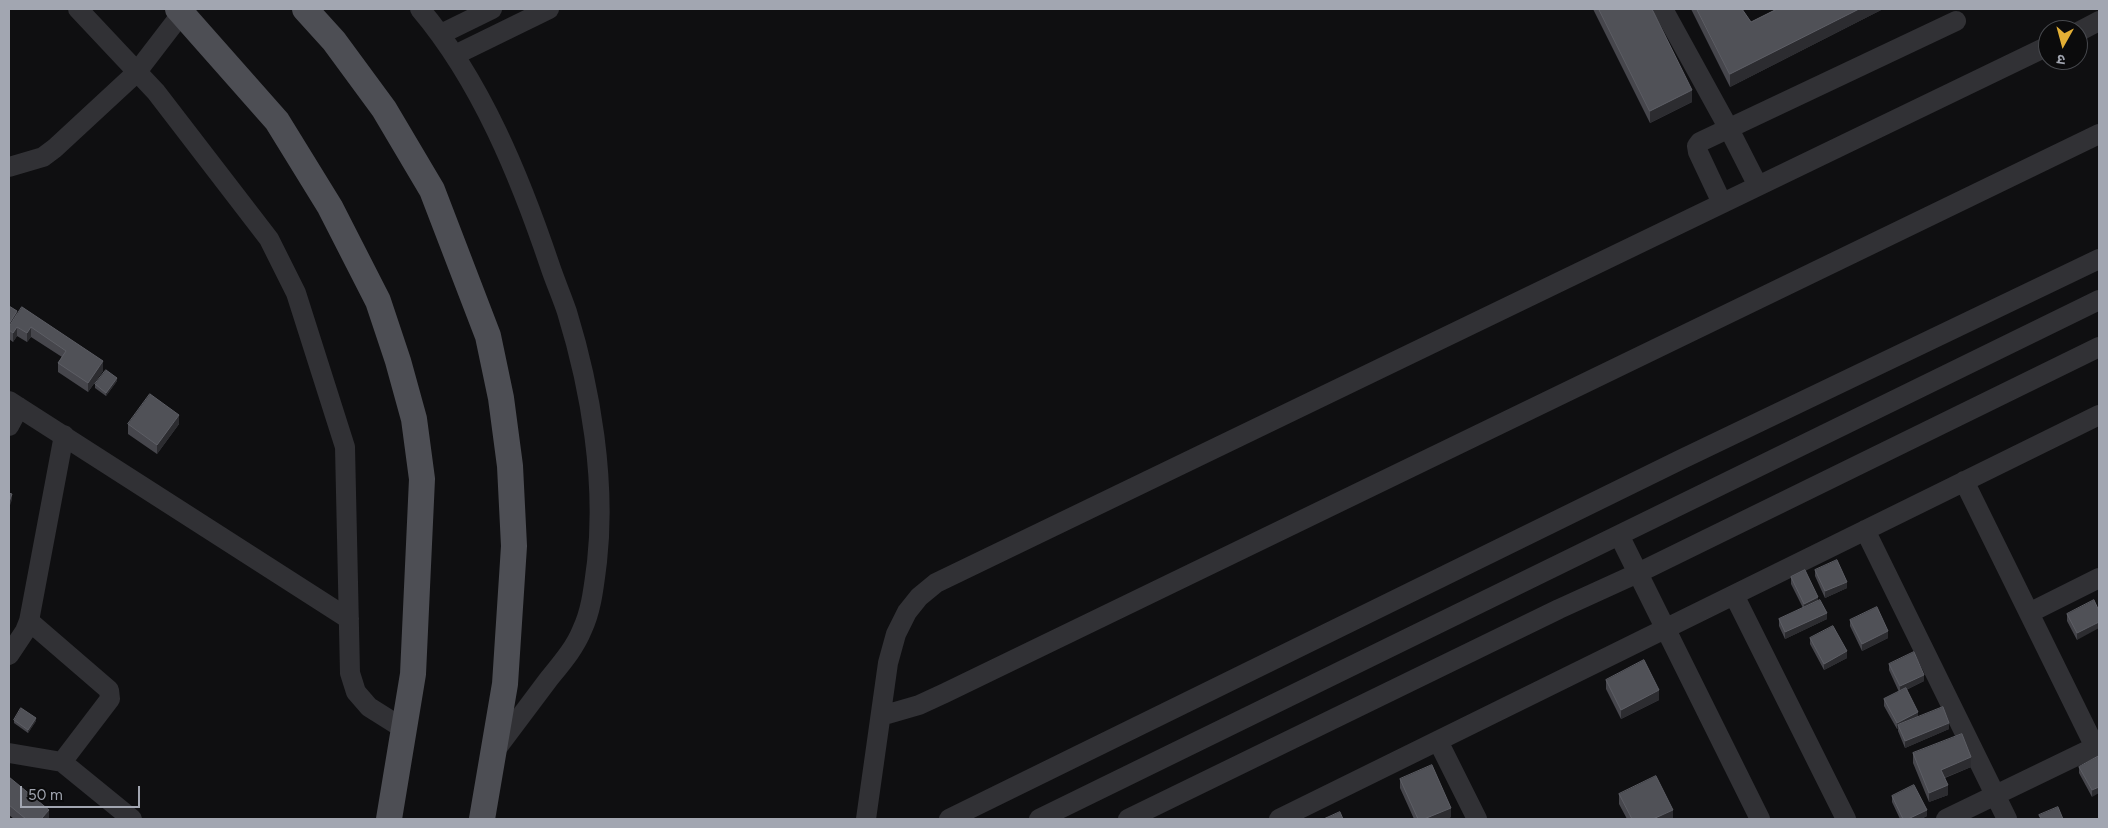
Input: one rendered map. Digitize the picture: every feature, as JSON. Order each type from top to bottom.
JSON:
[{"type":"main road","points":[[305,9],[334,41],[384,108],[432,190],[488,336],[504,418],[510,466],[514,546],[505,684],[482,819]]},
{"type":"main road","points":[[180,11],[277,121],[330,207],[378,301],[398,361],[414,419],[422,479],[412,674],[389,819]]},
{"type":"street","points":[[78,9],[136,73],[156,92],[269,239],[296,293],[345,446],[350,673],[356,692],[369,707],[404,729]]},
{"type":"street","points":[[420,9],[441,34],[455,55],[505,149],[534,218],[567,312],[588,398],[593,429],[600,510],[599,546],[594,590],[582,630],[561,664],[494,753]]},
{"type":"street","points":[[441,34],[492,9]]},
{"type":"street","points":[[455,55],[548,9]]},
{"type":"street","points":[[1663,9],[1758,186]]},
{"type":"street","points":[[9,167],[43,157],[136,73],[180,11]]},
{"type":"street","points":[[1722,203],[1698,152],[1700,142],[1956,21]]},
{"type":"street","points":[[866,819],[888,663],[896,634],[907,612],[919,597],[936,583],[2038,51]]},
{"type":"street","points":[[881,716],[919,705],[945,693],[2099,134]]},
{"type":"street","points":[[949,819],[1680,460],[2099,259]]},
{"type":"street","points":[[1039,819],[2099,300]]},
{"type":"street","points":[[1128,819],[1638,573],[2099,346]]},
{"type":"street","points":[[9,426],[14,404],[64,434],[349,619]]},
{"type":"street","points":[[1279,819],[2099,415]]},
{"type":"street","points":[[9,655],[25,631],[29,620],[64,434]]},
{"type":"street","points":[[1946,819],[2097,746],[1964,481]]},
{"type":"street","points":[[1865,530],[2007,819]]},
{"type":"street","points":[[1619,535],[1760,819]]},
{"type":"street","points":[[2029,612],[2099,578]]},
{"type":"street","points":[[1734,595],[1846,819]]},
{"type":"street","points":[[29,620],[109,690],[111,695],[110,699],[62,762]]},
{"type":"street","points":[[1438,741],[1477,819]]},
{"type":"street","points":[[9,754],[28,755],[62,762],[132,819]]},
{"type":"building","points":[[1599,9],[1652,9],[1692,90],[1650,111]]},
{"type":"building","points":[[1697,9],[1742,9],[1751,22],[1777,9],[1859,9],[1730,74]]},
{"type":"building","points":[[9,306],[17,311],[9,324]]},
{"type":"building","points":[[22,307],[103,361],[88,383],[58,363],[66,351],[31,327],[27,333],[17,327],[13,333],[9,330]]},
{"type":"building","points":[[106,370],[117,378],[106,393],[95,384]]},
{"type":"building","points":[[150,394],[179,415],[157,445],[128,424]]},
{"type":"building","points":[[1837,560],[1847,582],[1825,591],[1815,570]]},
{"type":"building","points":[[1805,570],[1818,597],[1804,604],[1791,577]]},
{"type":"building","points":[[1820,600],[1827,613],[1785,632],[1779,619]]},
{"type":"building","points":[[2094,600],[2099,611],[2099,622],[2077,633],[2067,614]]},
{"type":"building","points":[[1877,607],[1888,631],[1862,644],[1850,620]]},
{"type":"building","points":[[1833,626],[1847,651],[1824,664],[1810,638]]},
{"type":"building","points":[[1914,652],[1924,675],[1900,686],[1889,664]]},
{"type":"building","points":[[1644,660],[1659,690],[1621,710],[1606,680]]},
{"type":"building","points":[[1906,688],[1918,712],[1897,723],[1884,699]]},
{"type":"building","points":[[1943,707],[1949,723],[1905,741],[1898,725]]},
{"type":"building","points":[[21,708],[36,718],[28,730],[14,720]]},
{"type":"building","points":[[1962,734],[1971,757],[1941,770],[1948,785],[1929,793],[1913,753]]},
{"type":"building","points":[[2099,756],[2099,787],[2092,790],[2079,767]]},
{"type":"building","points":[[1432,765],[1451,808],[1424,819],[1418,819],[1400,779]]},
{"type":"building","points":[[1656,776],[1673,810],[1653,819],[1632,819],[1619,794]]},
{"type":"building","points":[[9,777],[49,810],[41,819],[26,819],[9,805]]},
{"type":"building","points":[[1914,785],[1927,810],[1908,819],[1903,819],[1892,796]]},
{"type":"building","points":[[2058,807],[2063,819],[2041,819],[2039,815]]},
{"type":"building","points":[[1340,812],[1343,819],[1324,819]]}]
